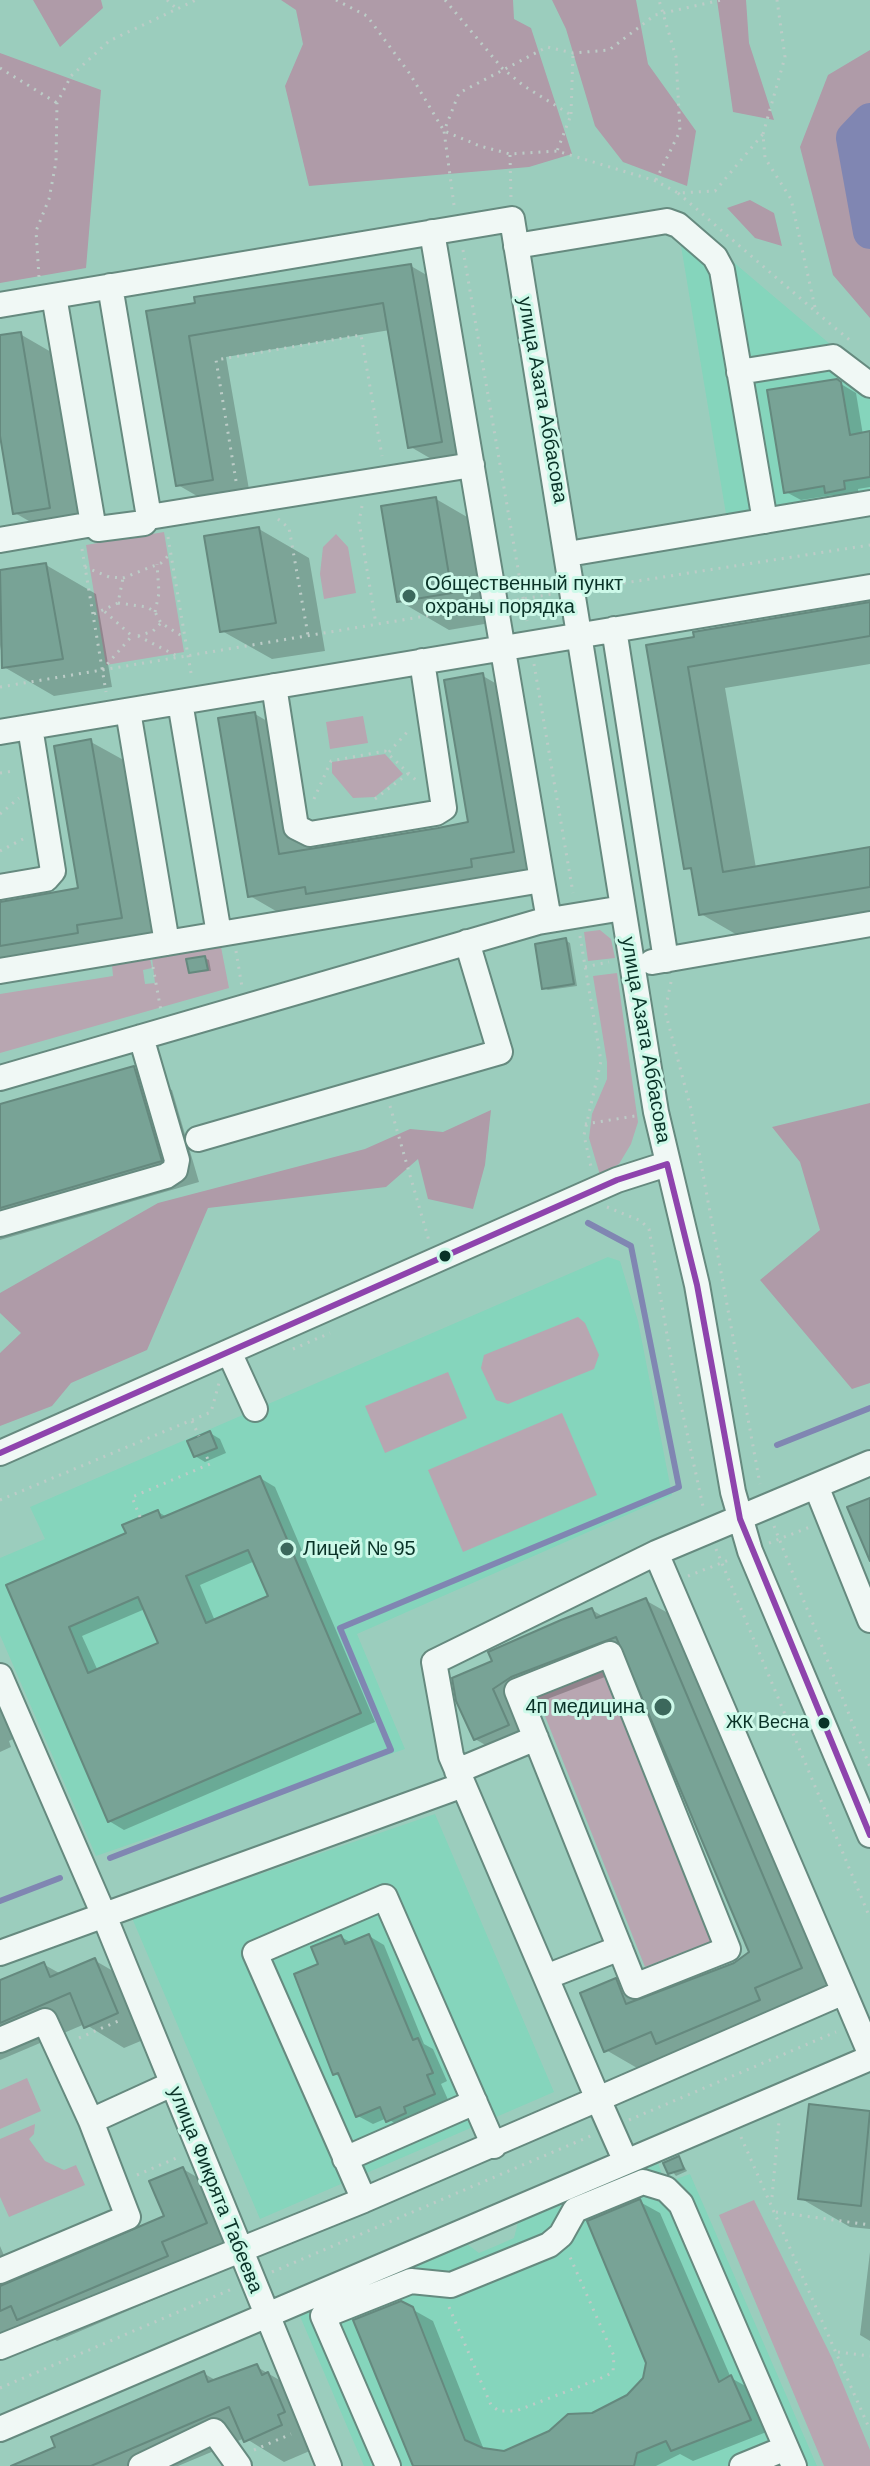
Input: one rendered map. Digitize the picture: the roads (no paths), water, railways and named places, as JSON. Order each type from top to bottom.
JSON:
[{"type":"street","name":"улица Азата Аббасова","points":[[434,241],[512,219],[582,634],[631,966],[667,1164],[697,1285],[740,1519],[870,1835]]},
{"type":"street","points":[[516,246],[661,222],[678,225],[721,265],[765,521]]},
{"type":"street","points":[[0,305],[110,286],[434,241],[549,920]]},
{"type":"street","points":[[110,286],[158,522]]},
{"type":"street","points":[[47,297],[85,525]]},
{"type":"street","points":[[739,372],[833,357],[870,385]]},
{"type":"street","points":[[0,540],[85,525],[101,530],[158,522],[240,504],[472,465]]},
{"type":"street","points":[[568,554],[870,503]]},
{"type":"street","points":[[0,732],[870,587]]},
{"type":"street","points":[[614,629],[669,959]]},
{"type":"street","points":[[274,686],[296,827],[310,834],[376,823],[443,809],[445,802],[422,661]]},
{"type":"street","points":[[188,700],[226,933]]},
{"type":"street","points":[[118,712],[158,944]]},
{"type":"street","points":[[0,887],[46,879],[52,874],[30,727]]},
{"type":"street","points":[[0,971],[542,880]]},
{"type":"street","points":[[0,1078],[467,942],[549,920],[623,908]]},
{"type":"street","points":[[631,966],[870,924]]},
{"type":"street","points":[[198,1139],[500,1052],[467,942]]},
{"type":"street","points":[[0,1224],[166,1176],[175,1170],[177,1160],[141,1037]]},
{"type":"street","points":[[0,1453],[232,1359],[617,1180],[667,1164]]},
{"type":"street","points":[[232,1359],[255,1409]]},
{"type":"street","points":[[626,2162],[451,1756],[434,1662],[656,1553],[870,1463]]},
{"type":"street","points":[[816,1486],[870,1620]]},
{"type":"street","points":[[0,2429],[870,2055],[656,1553]]},
{"type":"street","points":[[610,1654],[728,1949],[635,1986],[536,1738],[517,1691],[610,1654]]},
{"type":"street","name":"улица Фикрята Табеева","points":[[0,1676],[103,1913],[326,2465]]},
{"type":"street","points":[[0,1953],[460,1778],[536,1738]]},
{"type":"street","points":[[364,2200],[255,1953],[385,1897],[494,2146]]},
{"type":"street","points":[[546,1977],[620,1948]]},
{"type":"street","points":[[0,2347],[240,2252],[494,2146],[844,1992]]},
{"type":"street","points":[[0,2040],[45,2021],[91,2121],[128,2217],[0,2271]]},
{"type":"street","points":[[91,2121],[172,2084]]},
{"type":"street","points":[[345,2159],[475,2102]]},
{"type":"street","points":[[388,2466],[323,2316],[411,2281],[451,2285],[549,2245],[561,2235],[575,2210],[643,2182],[666,2189],[677,2198],[790,2457],[742,2466]]},
{"type":"street","points":[[141,2466],[214,2431],[246,2458]]},
{"type":"waterway","points":[[870,120],[853,138],[870,232]]},
{"type":"waterway","points":[[110,1858],[391,1750],[340,1628],[679,1487],[631,1246],[588,1223]]},
{"type":"waterway","points":[[777,1445],[870,1408]]},
{"type":"waterway","points":[[0,1901],[60,1878]]},
{"type":"place","name":"Общественный пункт охраны порядка","points":[[409,596]]},
{"type":"place","name":"Лицей № 95","points":[[287,1549]]},
{"type":"place","name":"4п медицина","points":[[663,1707]]},
{"type":"place","name":"ЖК Весна","points":[[824,1723]]}]
